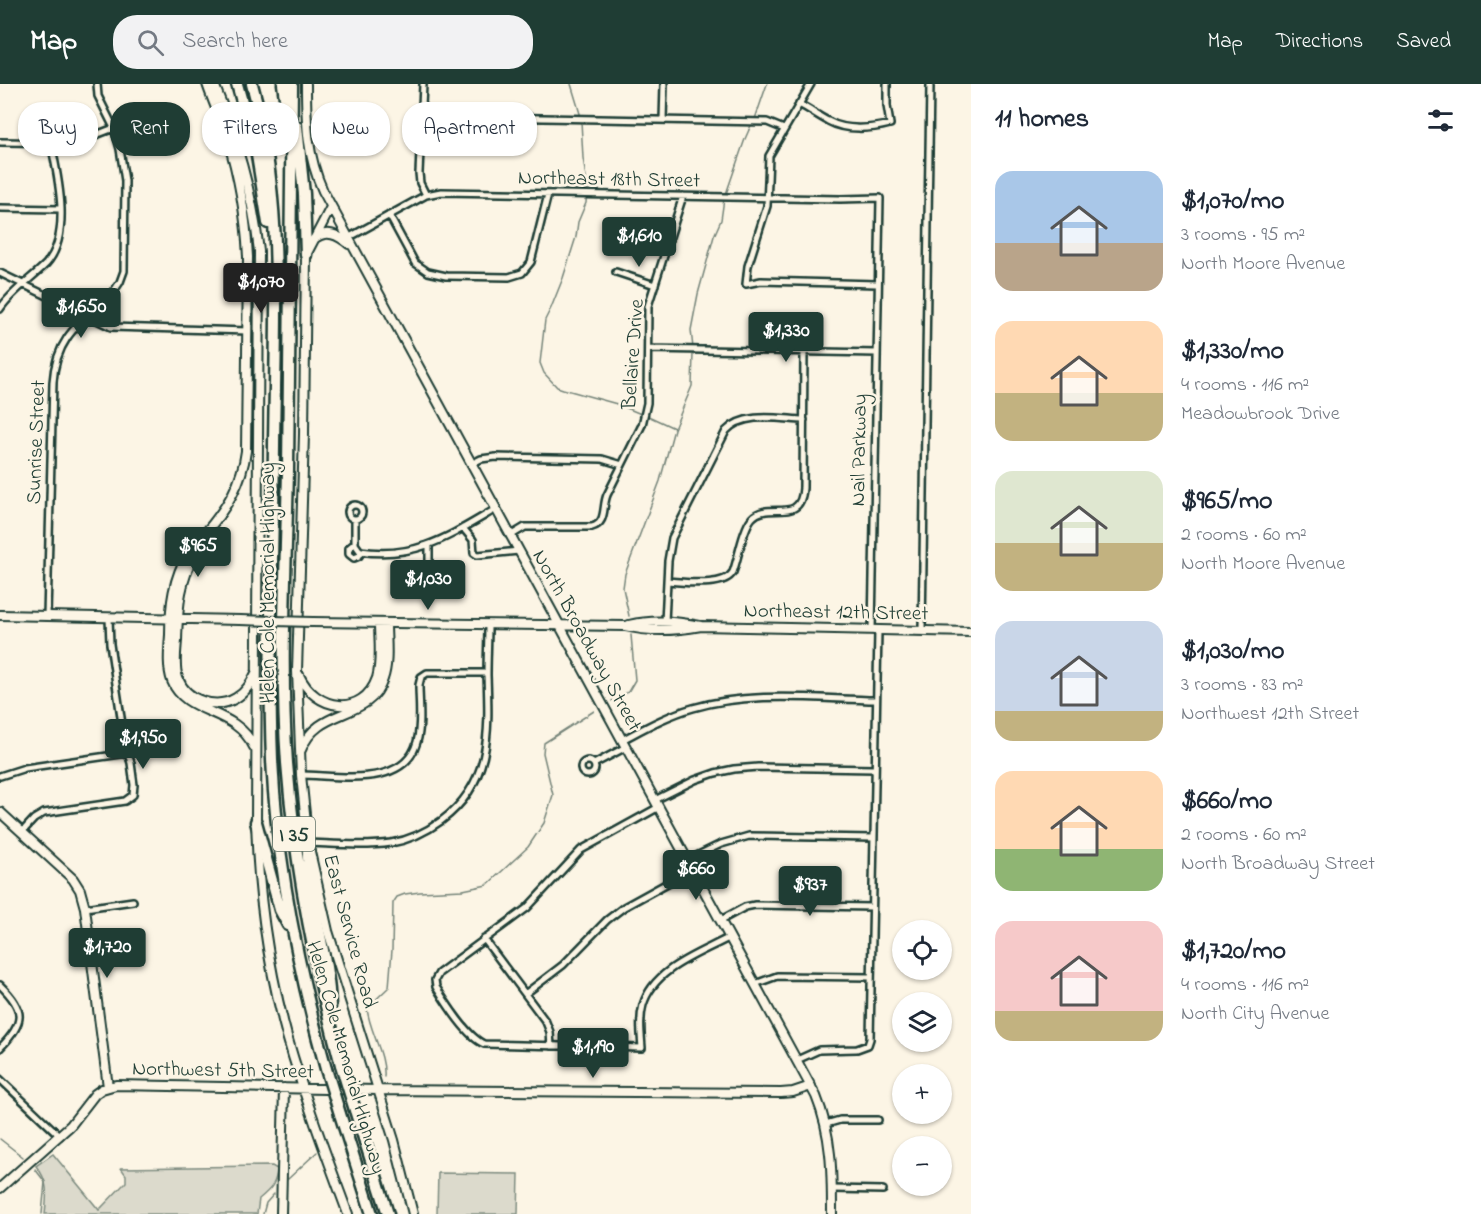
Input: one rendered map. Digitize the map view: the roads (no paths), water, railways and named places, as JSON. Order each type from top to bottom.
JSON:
[{"type":"highway","points":[[237,84],[257,155],[275,268]]},
{"type":"highway","name":"Helen Cole Memorial Highway","points":[[252,84],[266,144],[274,210],[272,751],[281,857],[293,936],[326,1070],[372,1214]]},
{"type":"highway","points":[[289,85],[302,161],[306,255]]},
{"type":"highway","name":"Helen Cole Memorial Highway","points":[[289,85],[292,138],[285,646],[287,760],[297,860],[305,911],[331,1028],[388,1214]]},
{"type":"highway","points":[[255,822],[280,910],[293,936]]},
{"type":"highway","points":[[308,843],[310,874],[330,985],[331,1028]]},
{"type":"main road","points":[[207,84],[227,137],[242,196],[248,257],[245,461],[230,500],[188,553],[173,587],[176,670],[181,683],[190,694],[208,703],[230,701],[243,693],[256,672]]},
{"type":"main road","points":[[214,84],[244,164],[259,251],[255,822],[258,876],[267,943],[279,1005],[316,1130],[348,1214]]},
{"type":"main road","name":"North Broadway Street","points":[[306,84],[309,149],[318,180],[331,207],[811,1086],[826,1124],[831,1156],[832,1214]]},
{"type":"main road","points":[[306,255],[331,207]]},
{"type":"main road","points":[[311,242],[319,235],[327,234],[338,236],[352,247]]},
{"type":"main road","name":"East Service Road","points":[[306,255],[304,434],[297,671],[299,754],[308,843],[394,1140],[412,1214]]},
{"type":"main road","name":"Northeast 12th Street","points":[[0,615],[624,626],[644,630],[667,626],[701,626],[971,632]]},
{"type":"main road","points":[[174,619],[169,668],[175,687],[190,702],[237,725],[249,737],[256,750]]},
{"type":"main road","points":[[297,671],[307,689],[319,700],[337,705],[358,700],[368,692],[378,675],[383,623]]},
{"type":"main road","points":[[299,754],[307,736],[315,727],[364,704],[378,690],[385,673],[383,623]]},
{"type":"main road","points":[[0,812],[73,879],[80,890],[85,908],[108,1087]]},
{"type":"main road","name":"Northwest 5th Street","points":[[0,1188],[60,1136],[95,1094],[116,1085],[378,1090],[782,1093],[811,1086]]},
{"type":"main road","points":[[281,1214],[284,1088]]},
{"type":"street","name":"Sunrise Street","points":[[97,84],[98,96],[110,120]]},
{"type":"street","points":[[422,102],[423,84]]},
{"type":"street","points":[[663,120],[664,84]]},
{"type":"street","points":[[811,84],[769,156],[767,206],[748,266],[746,284],[761,281],[878,284]]},
{"type":"street","points":[[799,104],[840,126],[875,128],[890,124],[887,84]]},
{"type":"street","points":[[922,632],[930,84]]},
{"type":"street","points":[[537,118],[771,122],[784,129]]},
{"type":"street","points":[[0,142],[18,142]]},
{"type":"street","points":[[0,309],[46,264],[57,249],[60,209],[59,182],[54,156]]},
{"type":"street","name":"Sunrise Street","points":[[47,616],[54,371],[62,344],[118,286],[124,271],[125,181],[121,156]]},
{"type":"street","points":[[420,156],[420,183],[426,195]]},
{"type":"street","name":"Northeast 18th Street","points":[[348,238],[426,195],[441,192],[880,198]]},
{"type":"street","points":[[389,215],[416,263],[428,272],[446,276],[509,277],[522,273],[531,262],[548,194]]},
{"type":"street","name":"Bellaire Drive","points":[[510,536],[525,527],[599,526],[603,519],[604,502],[644,418],[648,310],[683,196]]},
{"type":"street","name":"Nail Parkway","points":[[797,1060],[819,1050],[866,1047],[870,1040],[876,700],[880,198]]},
{"type":"street","points":[[0,208],[60,209]]},
{"type":"street","points":[[616,272],[655,285]]},
{"type":"street","points":[[0,273],[116,328],[248,331]]},
{"type":"street","points":[[648,349],[877,353]]},
{"type":"street","points":[[667,581],[720,582],[729,579],[734,572],[751,519],[762,512],[782,512],[797,505],[803,495],[804,351]]},
{"type":"street","points":[[667,626],[669,552],[674,533],[726,431],[733,424],[750,419],[804,420]]},
{"type":"street","points":[[471,464],[481,459],[496,457],[607,459],[622,465]]},
{"type":"street","points":[[356,519],[355,543],[357,548],[362,551],[403,552],[429,546],[496,509]]},
{"type":"street","points":[[463,528],[473,540],[474,553],[477,555],[519,551]]},
{"type":"street","points":[[355,543],[349,548],[349,554],[354,558],[362,551]]},
{"type":"street","points":[[429,546],[429,597]]},
{"type":"street","points":[[22,832],[34,819],[44,813],[125,801],[131,797],[134,785],[110,644],[109,618]]},
{"type":"street","points":[[308,843],[398,842],[420,835],[448,816],[465,798],[483,762],[489,718],[488,624]]},
{"type":"street","points":[[301,775],[373,776],[396,769],[408,759],[418,741],[421,677],[431,673],[487,673]]},
{"type":"street","points":[[594,764],[624,743],[680,712],[723,701],[876,700]]},
{"type":"street","points":[[0,776],[25,768],[128,753]]},
{"type":"street","points":[[730,937],[675,967],[655,984],[646,997],[642,1012],[642,1048],[489,1044],[478,1041],[469,1033],[436,987],[435,978],[527,908],[581,850],[694,780],[725,770],[758,767],[874,769]]},
{"type":"street","points":[[688,860],[721,843],[749,836],[873,838]]},
{"type":"street","points":[[525,994],[563,965],[624,907],[693,869]]},
{"type":"street","points":[[85,908],[133,901]]},
{"type":"street","points":[[721,920],[755,905],[872,906]]},
{"type":"street","points":[[484,939],[549,1027],[551,1046]]},
{"type":"street","points":[[755,984],[777,976],[871,976]]},
{"type":"street","points":[[0,985],[13,998],[20,1015],[16,1029],[0,1048]]},
{"type":"street","points":[[0,1079],[60,1136]]},
{"type":"street","points":[[826,1124],[840,1120],[878,1120]]},
{"type":"street","points":[[832,1189],[883,1190]]},
{"type":"waterway","points":[[571,84],[581,117]]},
{"type":"waterway","points":[[755,119],[767,84]]},
{"type":"waterway","points":[[581,121],[587,184],[586,203],[578,222],[576,237],[563,278],[545,320],[540,363],[544,373],[557,387],[617,404],[641,414]]},
{"type":"waterway","points":[[726,194],[752,123]]},
{"type":"waterway","points":[[693,348],[691,330],[698,294],[714,236],[721,220],[724,199]]},
{"type":"waterway","points":[[629,616],[623,588],[625,574],[660,481],[674,429],[692,386],[693,353]]},
{"type":"waterway","points":[[646,415],[674,428]]},
{"type":"waterway","points":[[612,701],[628,692],[635,680],[631,635]]},
{"type":"waterway","points":[[384,1077],[380,1051],[367,1008],[389,987],[393,903],[397,897],[405,894],[463,890],[487,885],[528,847],[544,823],[553,795],[543,753],[544,743],[594,711]]},
{"type":"waterway","points":[[0,1139],[23,1157]]},
{"type":"waterway","points":[[288,1179],[317,1152]]},
{"type":"waterway","points":[[35,1169],[45,1182],[42,1214]]},
{"type":"waterway","points":[[263,1214],[266,1203],[274,1194]]}]
